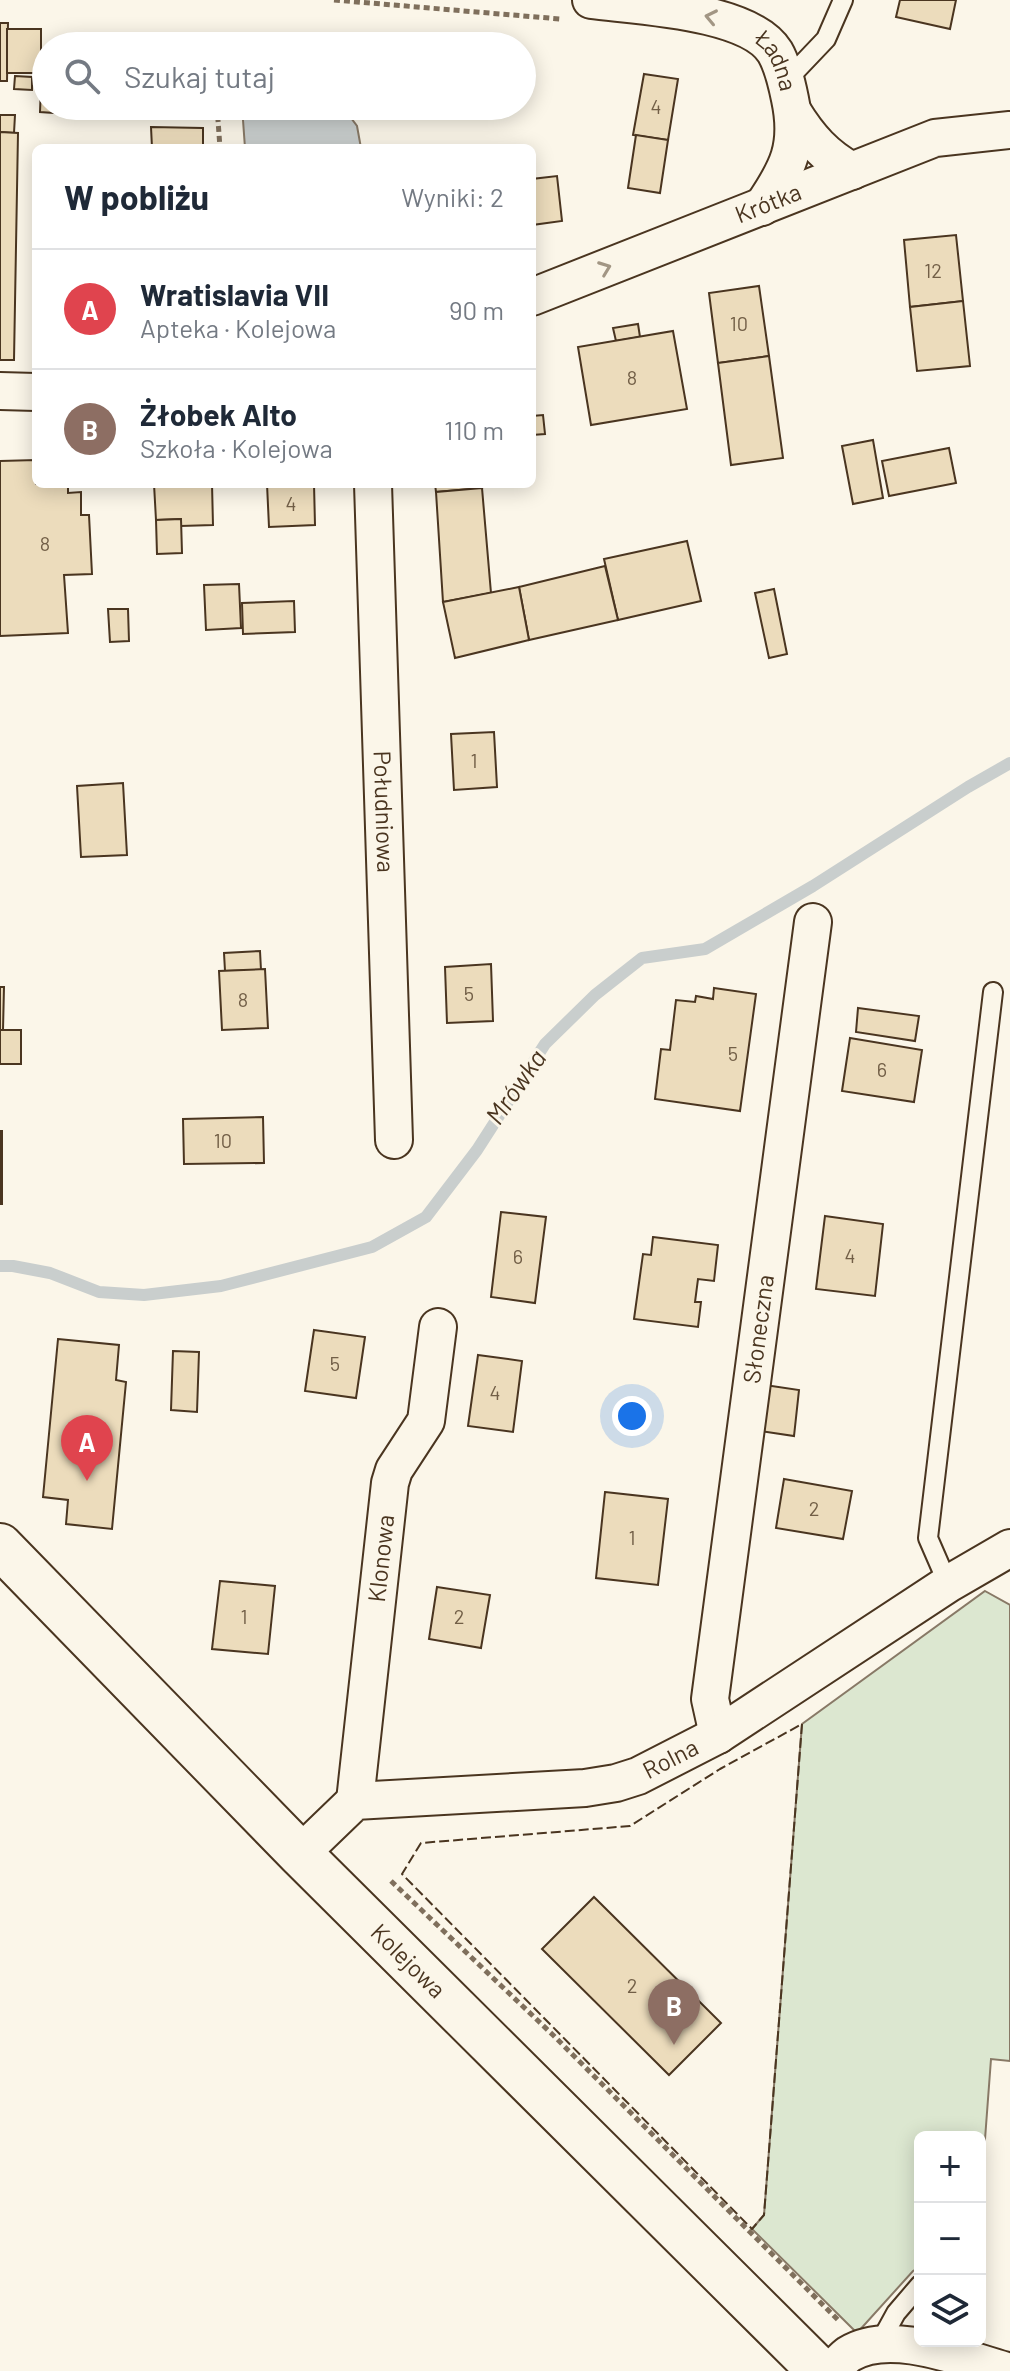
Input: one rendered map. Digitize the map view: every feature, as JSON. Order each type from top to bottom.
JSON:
[{"type":"street","name":"Ładna","points":[[577,10],[706,16],[734,23],[760,36],[775,52],[790,96],[793,144],[789,164],[762,207]]},
{"type":"street","points":[[790,96],[808,136],[822,152],[852,171]]},
{"type":"street","name":"Krótka","points":[[536,295],[935,138],[1010,130]]},
{"type":"street","points":[[0,391],[32,392]]},
{"type":"street","name":"Południowa","points":[[373,488],[394,1140]]},
{"type":"street","name":"Słoneczna","points":[[718,1735],[710,1699],[813,922]]},
{"type":"street","name":"Klonowa","points":[[355,1801],[390,1483],[394,1470],[426,1421],[438,1327]]},
{"type":"street","name":"Kolejowa","points":[[0,1546],[300,1854],[820,2371]]},
{"type":"street","name":"Rolna","points":[[355,1801],[585,1788],[638,1776],[718,1735],[948,1584],[1010,1548]]},
{"type":"street","points":[[300,1854],[355,1801]]},
{"type":"street","points":[[831,2371],[848,2354],[872,2346],[901,2343],[1007,2371]]},
{"type":"lane","points":[[790,96],[826,39],[843,0]]},
{"type":"lane","points":[[948,1584],[928,1538],[993,992]]},
{"type":"lane","points":[[872,2346],[914,2292]]},
{"type":"path","points":[[334,0],[577,10]]},
{"type":"path","points":[[218,120],[220,144]]},
{"type":"path","points":[[386,1876],[872,2346]]},
{"type":"green space","points":[[985,1591],[1010,1605],[1010,2061],[991,2059],[986,2131],[914,2131],[914,2270],[857,2333],[752,2229],[764,2215],[802,1724]]},
{"type":"shaded area","points":[[243,120],[352,120],[357,126],[360,144],[245,144]]},
{"type":"building","points":[[900,0],[956,0],[950,29],[896,17]]},
{"type":"building","points":[[0,23],[8,23],[7,81],[0,81]]},
{"type":"building","points":[[7,29],[41,29],[41,32],[32,32],[32,73],[7,73]]},
{"type":"building","points":[[644,74],[678,79],[668,140],[633,135]]},
{"type":"building","points":[[15,76],[32,77],[32,90],[14,89]]},
{"type":"building","points":[[0,115],[15,115],[14,133],[0,132]]},
{"type":"building","points":[[151,127],[203,128],[203,144],[152,144]]},
{"type":"building","points":[[0,132],[18,133],[14,360],[0,360]]},
{"type":"building","points":[[636,135],[668,140],[660,193],[628,188]]},
{"type":"building","points":[[557,176],[562,221],[536,224],[536,179]]},
{"type":"building","points":[[956,235],[963,301],[910,307],[904,240]]},
{"type":"building","points":[[759,286],[769,356],[718,363],[709,293]]},
{"type":"building","points":[[963,301],[970,366],[917,371],[910,307]]},
{"type":"building","points":[[638,324],[640,337],[616,341],[613,328]]},
{"type":"building","points":[[673,331],[687,409],[591,425],[578,347]]},
{"type":"building","points":[[769,356],[783,458],[731,465],[718,363]]},
{"type":"building","points":[[543,415],[545,434],[536,435],[536,416]]},
{"type":"building","points":[[873,440],[883,498],[853,504],[842,446]]},
{"type":"building","points":[[949,448],[956,483],[889,496],[882,461]]},
{"type":"building","points":[[32,460],[32,488],[68,488],[68,493],[81,492],[81,515],[89,515],[92,574],[64,575],[68,633],[0,636],[0,461]]},
{"type":"building","points":[[154,488],[212,488],[213,525],[181,526],[181,519],[156,520]]},
{"type":"building","points":[[267,488],[314,488],[315,525],[269,527]]},
{"type":"building","points":[[436,488],[482,488],[436,492]]},
{"type":"building","points":[[482,488],[491,593],[443,602],[436,492]]},
{"type":"building","points":[[181,519],[182,553],[157,554],[156,520]]},
{"type":"building","points":[[687,541],[701,601],[618,620],[604,559]]},
{"type":"building","points":[[605,566],[618,620],[529,640],[519,587]]},
{"type":"building","points":[[239,584],[241,628],[206,630],[204,585]]},
{"type":"building","points":[[519,587],[529,640],[455,658],[443,602]]},
{"type":"building","points":[[774,589],[787,654],[769,658],[755,593]]},
{"type":"building","points":[[294,601],[295,632],[243,634],[242,603]]},
{"type":"building","points":[[108,609],[128,609],[129,641],[110,642]]},
{"type":"building","points":[[494,732],[497,787],[454,790],[451,734]]},
{"type":"building","points":[[123,783],[127,855],[81,857],[77,786]]},
{"type":"building","points":[[260,951],[261,970],[225,971],[224,953]]},
{"type":"building","points":[[491,964],[493,1021],[447,1023],[445,967]]},
{"type":"building","points":[[265,969],[268,1028],[222,1030],[219,971]]},
{"type":"building","points":[[0,987],[4,987],[3,1030],[0,1030]]},
{"type":"building","points":[[714,988],[756,994],[740,1111],[655,1099],[661,1049],[670,1050],[676,1000],[695,1002],[696,996],[713,999]]},
{"type":"building","points":[[858,1008],[919,1016],[915,1041],[856,1032]]},
{"type":"building","points":[[0,1030],[21,1030],[21,1064],[0,1064]]},
{"type":"building","points":[[850,1038],[922,1050],[914,1102],[842,1091]]},
{"type":"building","points":[[263,1117],[264,1163],[184,1164],[183,1119]]},
{"type":"building","points":[[2,1131],[2,1204],[0,1204]]},
{"type":"building","points":[[501,1212],[546,1217],[535,1303],[491,1297]]},
{"type":"building","points":[[825,1216],[883,1224],[875,1296],[816,1289]]},
{"type":"building","points":[[653,1237],[718,1245],[714,1281],[698,1279],[695,1302],[701,1302],[698,1327],[634,1319],[643,1254],[651,1255]]},
{"type":"building","points":[[314,1330],[365,1337],[356,1398],[305,1391]]},
{"type":"building","points":[[58,1339],[119,1345],[116,1380],[126,1382],[112,1529],[66,1524],[68,1500],[43,1497]]},
{"type":"building","points":[[173,1351],[199,1352],[197,1412],[171,1410]]},
{"type":"building","points":[[478,1355],[522,1361],[513,1432],[468,1426]]},
{"type":"building","points":[[765,1385],[799,1390],[794,1436],[760,1431]]},
{"type":"building","points":[[784,1479],[852,1491],[843,1539],[776,1528]]},
{"type":"building","points":[[605,1492],[668,1499],[658,1585],[596,1578]]},
{"type":"building","points":[[220,1581],[275,1586],[268,1654],[212,1649]]},
{"type":"building","points":[[437,1587],[490,1595],[481,1648],[429,1639]]},
{"type":"building","points":[[594,1897],[721,2023],[669,2075],[542,1949]]},
{"type":"waterway","name":"Mrówka","points":[[0,1266],[50,1273],[99,1292],[144,1295],[221,1286],[372,1247],[426,1217],[477,1150],[545,1044],[595,995],[642,958],[705,949],[813,886],[1010,763]]},
{"type":"fence","points":[[802,1724],[764,2215],[752,2229],[402,1874],[421,1843],[630,1826],[720,1769],[802,1724]]},
{"type":"place","name":"Wratislavia VII","points":[[87,1481]]},
{"type":"place","name":"Żłobek Alto","points":[[674,2045]]}]
